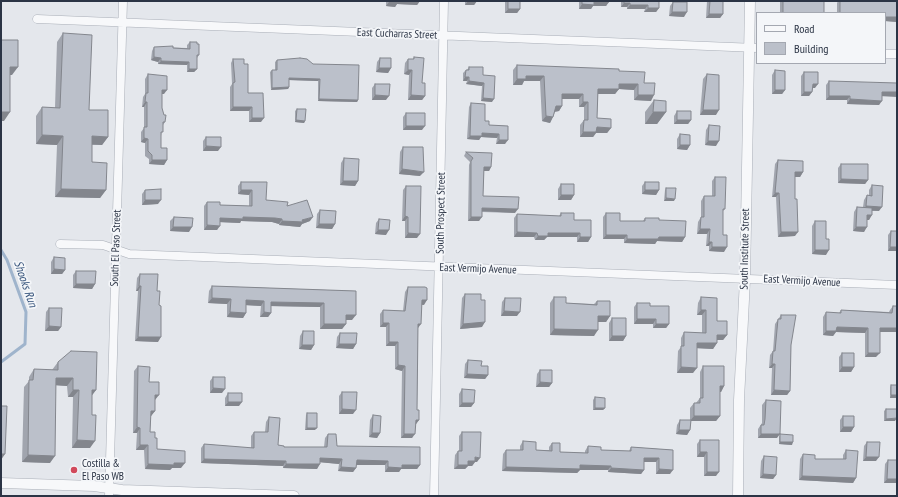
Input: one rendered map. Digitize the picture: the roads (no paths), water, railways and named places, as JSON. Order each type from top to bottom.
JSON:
[{"type":"street","name":"South El Paso Street","points":[[109,493],[123,1]]},
{"type":"street","name":"South Prospect Street","points":[[434,496],[440,268],[444,1]]},
{"type":"street","name":"South Institute Street","points":[[738,496],[739,400],[753,48],[750,1]]},
{"type":"street","name":"East Cucharras Street","points":[[37,19],[753,48]]},
{"type":"street","points":[[886,54],[897,54]]},
{"type":"street","name":"East Vermijo Avenue","points":[[60,244],[103,245],[128,254],[440,268],[897,285]]},
{"type":"street","points":[[1,483],[94,486],[109,493],[294,496]]},
{"type":"waterway","name":"Shooks Run","points":[[1,250],[7,260],[26,312],[25,344],[1,362]]},
{"type":"place","name":"Costilla & El Paso WB","points":[[74,470]]}]
